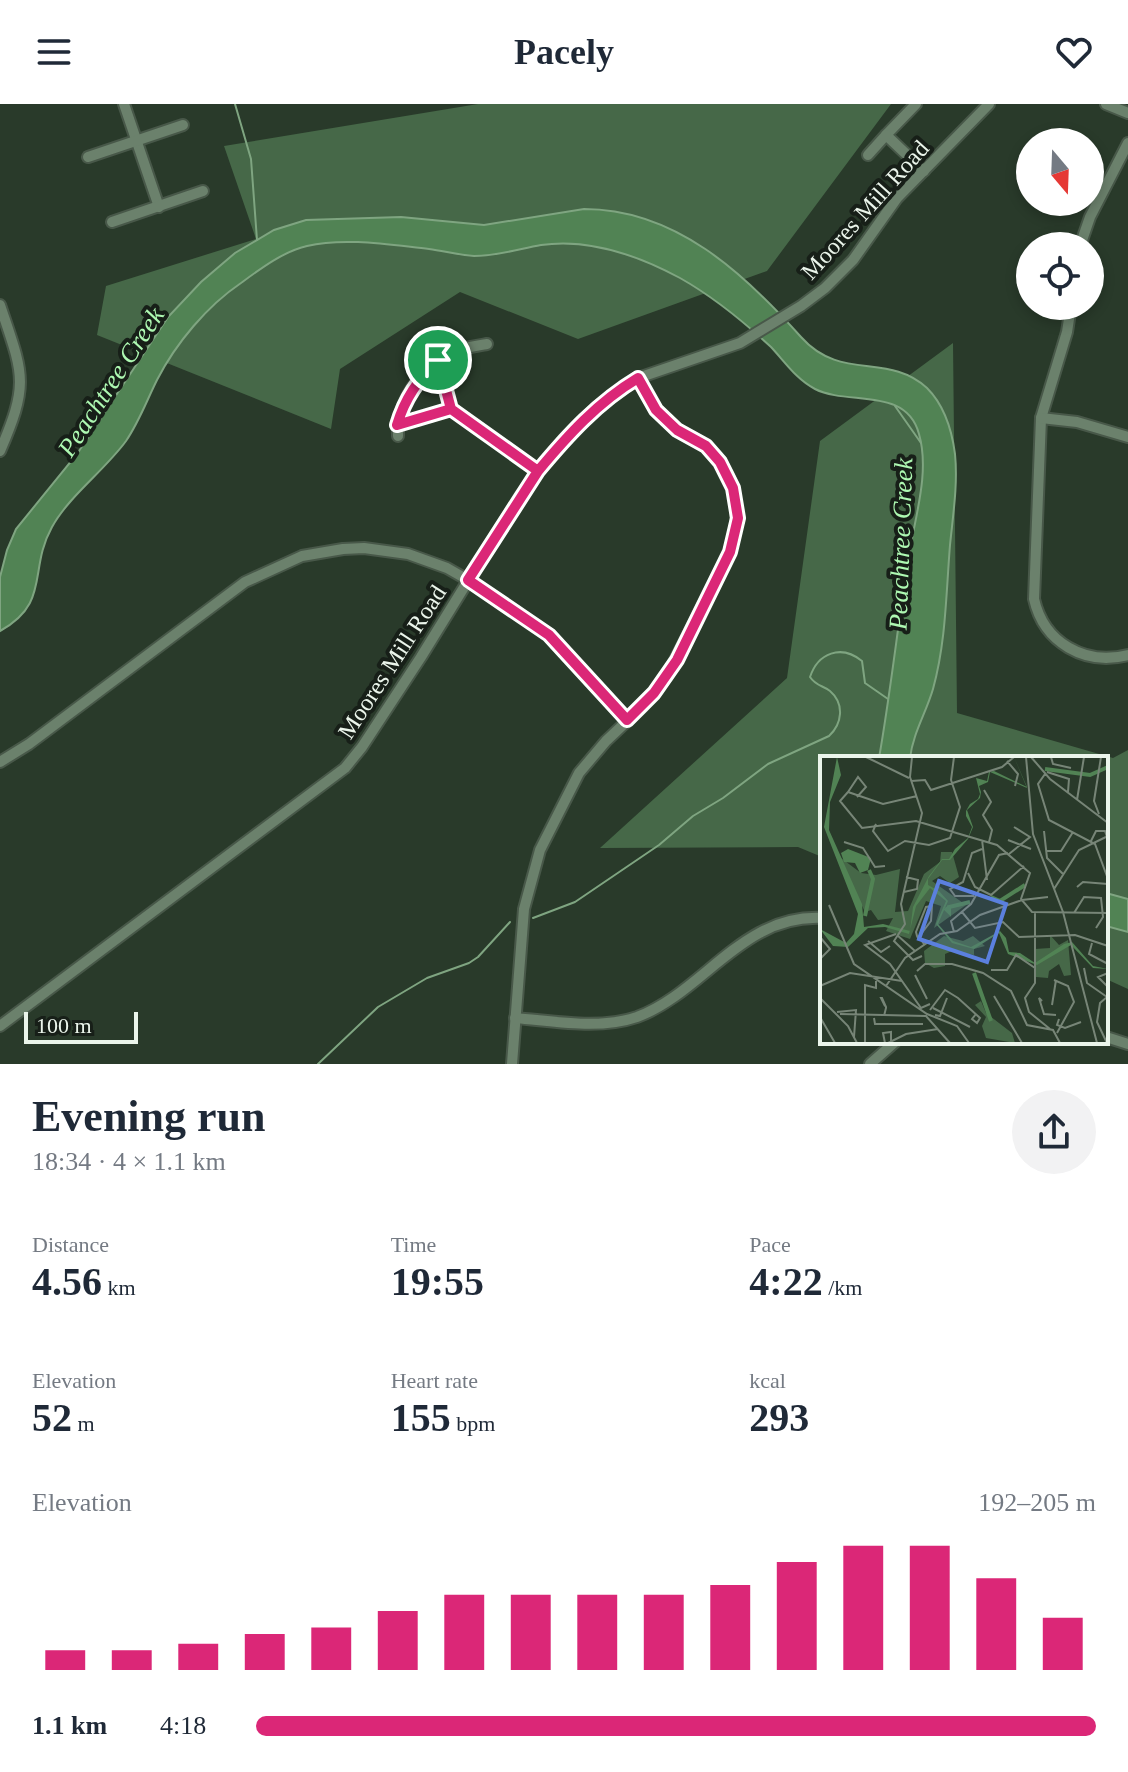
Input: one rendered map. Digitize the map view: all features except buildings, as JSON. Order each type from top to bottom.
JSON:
[{"type":"street","points":[[124,104],[159,207]]},
{"type":"street","points":[[868,155],[916,104]]},
{"type":"street","name":"Moores Mill Road","points":[[0,1026],[345,768],[362,747],[538,471],[564,439],[597,407],[638,378],[740,343],[791,312],[839,275],[897,198],[989,104]]},
{"type":"street","points":[[1106,104],[1128,113]]},
{"type":"street","points":[[88,157],[183,125]]},
{"type":"street","points":[[886,135],[924,171]]},
{"type":"street","points":[[1085,232],[1128,143]]},
{"type":"street","points":[[112,222],[203,191]]},
{"type":"street","points":[[0,305],[19,362],[21,383],[18,405],[0,451]]},
{"type":"street","points":[[1069,320],[1041,418],[1033,585],[1036,609],[1050,634],[1073,651],[1094,657],[1128,655]]},
{"type":"street","points":[[451,409],[397,431],[402,409],[418,381],[438,360],[450,353],[487,344]]},
{"type":"street","points":[[438,360],[451,409],[538,471]]},
{"type":"street","points":[[512,1064],[524,909],[540,850],[579,773],[654,693],[677,660],[730,552],[738,518],[733,488],[720,462],[706,446],[677,430],[656,410],[638,378]]},
{"type":"street","points":[[1041,418],[1077,422],[1128,437]]},
{"type":"street","points":[[0,762],[29,744],[245,582],[289,561],[343,549],[388,550],[428,560],[468,580],[549,635],[627,720]]},
{"type":"street","points":[[515,1018],[601,1024],[634,1018],[658,1006],[761,931],[796,918],[820,918]]},
{"type":"street","points":[[1108,1038],[1128,1044]]},
{"type":"street","points":[[870,1064],[893,1044]]},
{"type":"shaded area","points":[[478,104],[891,104],[767,271],[578,339],[460,292],[340,369],[331,429],[97,335],[106,286],[256,239],[224,146]]},
{"type":"shaded area","points":[[584,209],[617,212],[648,220],[678,233],[731,268],[816,351],[848,363],[896,371],[912,377],[927,388],[938,402],[954,445],[955,500],[941,654],[910,756],[879,756],[922,479],[922,449],[912,419],[902,409],[889,403],[828,394],[815,389],[796,375],[750,328],[692,285],[648,263],[613,251],[577,244],[541,245],[474,256],[384,244],[322,243],[298,248],[264,266],[228,292],[183,339],[157,380],[126,441],[52,527],[41,557],[33,597],[16,620],[0,631],[0,577],[16,529],[77,454],[168,317],[201,282],[235,253],[274,230],[306,220],[401,217],[484,225]]},
{"type":"shaded area","points":[[953,343],[957,713],[1106,756],[820,756],[820,856],[798,847],[600,848],[787,678],[820,441]]},
{"type":"shaded area","points":[[1128,750],[1128,989],[1108,980],[1108,757],[1113,758]]},
{"type":"shaded area","points":[[1108,894],[1128,899],[1128,932],[1108,927]]},
{"type":"waterway","points":[[235,104],[251,159],[257,240]]},
{"type":"waterway","name":"Peachtree Creek","points":[[895,406],[921,443]]},
{"type":"waterway","points":[[533,918],[575,902],[659,845],[693,816],[768,764],[829,736],[839,720],[840,708],[835,696],[810,677],[824,657],[838,652],[862,661],[865,683],[888,699]]},
{"type":"waterway","points":[[318,1064],[378,1007],[427,978],[469,963],[510,922]]},
{"type":"route","points":[[438,360],[418,381],[397,425],[451,409],[538,471],[564,439],[597,407],[615,391],[638,378],[656,410],[677,430],[706,446],[728,475],[738,518],[730,552],[677,660],[654,693],[627,720],[549,635],[468,580],[538,471],[451,409],[438,360]]}]
